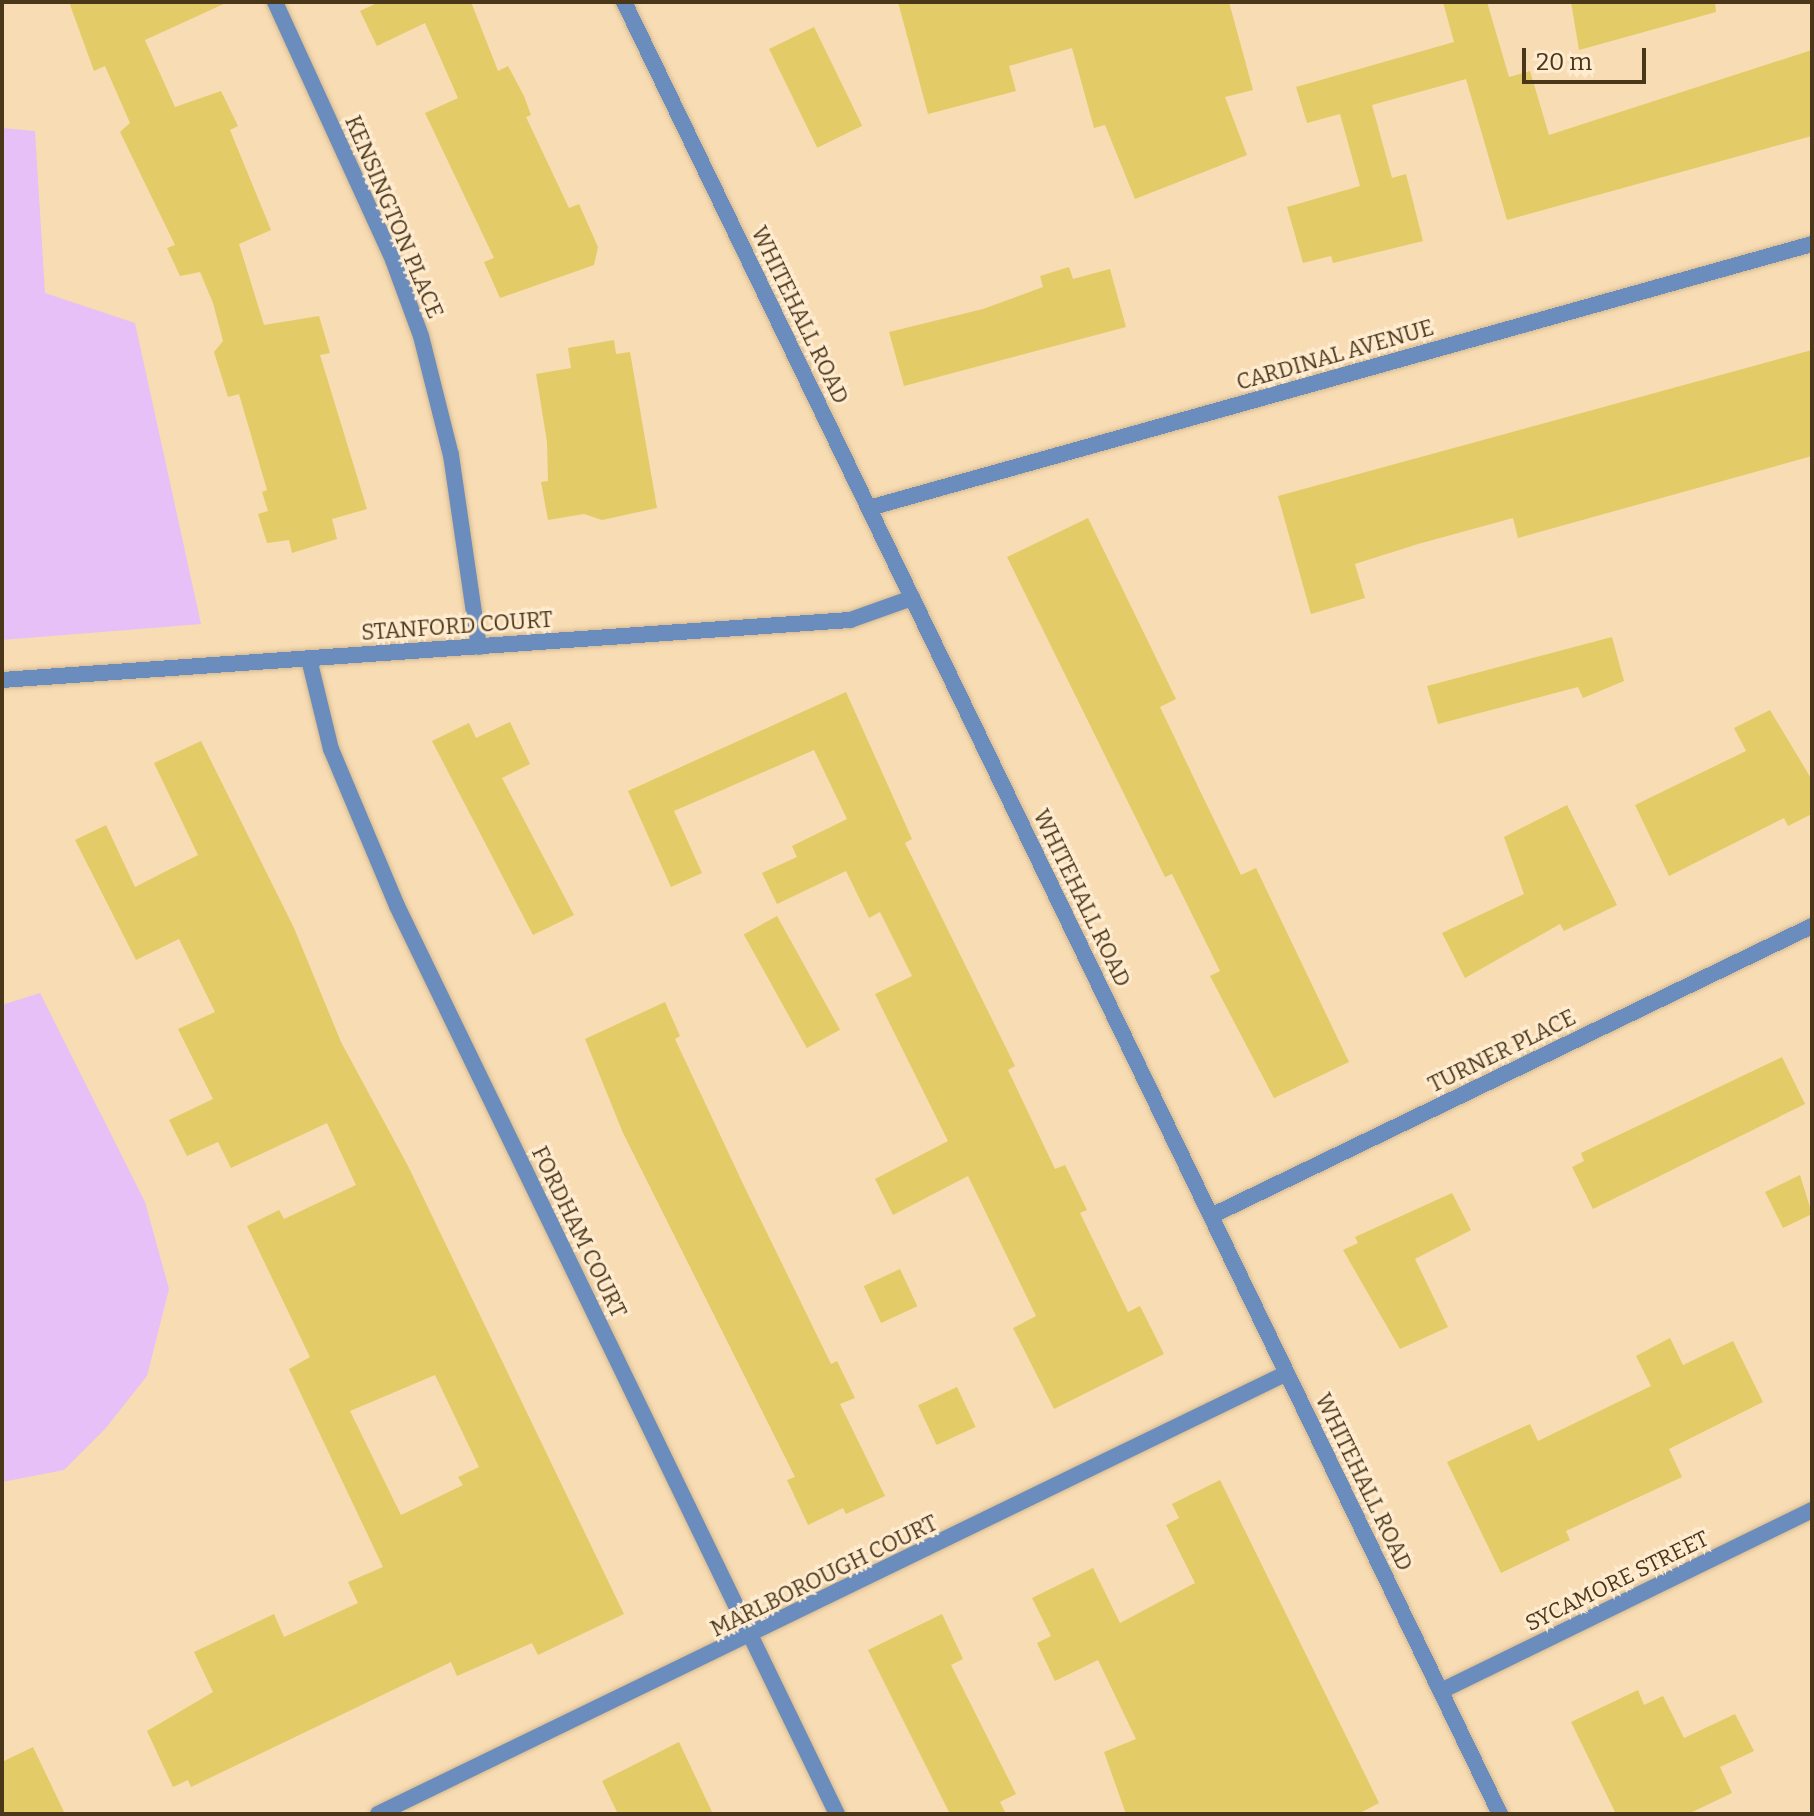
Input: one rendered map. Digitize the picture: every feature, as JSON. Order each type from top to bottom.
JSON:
[{"type":"street","name":"KENSINGTON PLACE","points":[[275,2],[421,336],[451,455],[479,647]]},
{"type":"street","name":"WHITEHALL ROAD","points":[[624,2],[1500,1814]]},
{"type":"street","name":"CARDINAL AVENUE","points":[[869,508],[1812,244]]},
{"type":"street","name":"STANFORD COURT","points":[[2,680],[850,620],[912,598]]},
{"type":"street","name":"FORDHAM COURT","points":[[309,659],[331,749],[385,879],[837,1814]]},
{"type":"street","name":"TURNER PLACE","points":[[1211,1216],[1812,926]]},
{"type":"street","name":"MARLBOROUGH COURT","points":[[378,1814],[753,1636],[1287,1373]]},
{"type":"street","name":"SYCAMORE STREET","points":[[1441,1691],[1812,1510]]},
{"type":"shaded area","points":[[2,128],[35,131],[45,293],[135,323],[201,624],[2,640]]},
{"type":"shaded area","points":[[40,993],[145,1202],[169,1289],[147,1376],[105,1429],[64,1470],[2,1482],[2,1005]]},
{"type":"building","points":[[69,2],[228,2],[145,40],[175,107],[221,91],[238,126],[230,130],[271,230],[239,244],[264,325],[319,316],[330,353],[320,355],[367,509],[332,519],[337,539],[292,553],[289,540],[267,543],[258,514],[268,511],[262,492],[267,490],[239,394],[228,397],[214,352],[223,341],[213,303],[200,272],[180,276],[167,248],[175,245],[120,132],[130,123],[105,66],[94,71]]},
{"type":"building","points":[[379,2],[471,2],[498,71],[508,66],[524,96],[531,115],[526,117],[569,208],[579,204],[598,247],[594,265],[500,298],[484,262],[494,258],[425,113],[458,98],[425,23],[377,46],[360,11]]},
{"type":"building","points":[[898,2],[1229,2],[1253,90],[1225,97],[1247,155],[1135,199],[1105,125],[1094,128],[1072,48],[1009,66],[1016,91],[928,114]]},
{"type":"building","points":[[1443,2],[1487,2],[1509,77],[1530,71],[1549,135],[1812,50],[1812,136],[1507,220],[1466,79],[1372,105],[1392,178],[1406,174],[1423,241],[1333,263],[1331,256],[1303,263],[1287,207],[1360,186],[1340,114],[1307,123],[1296,87],[1454,42]]},
{"type":"building","points":[[1571,2],[1715,2],[1716,12],[1579,50]]},
{"type":"building","points":[[814,27],[862,126],[817,148],[769,49]]},
{"type":"building","points":[[1069,267],[1073,279],[1110,269],[1126,327],[904,386],[889,332],[983,309],[1043,287],[1040,276]]},
{"type":"building","points":[[614,340],[616,354],[630,352],[657,508],[602,520],[584,514],[548,520],[541,482],[548,481],[547,442],[536,374],[571,368],[568,348]]},
{"type":"building","points":[[1812,350],[1812,456],[1518,538],[1513,518],[1418,544],[1355,564],[1365,598],[1311,614],[1278,496]]},
{"type":"building","points":[[1088,518],[1176,699],[1160,707],[1201,793],[1241,875],[1256,868],[1349,1062],[1274,1098],[1210,976],[1220,971],[1172,874],[1165,877],[1007,557]]},
{"type":"building","points":[[1612,637],[1624,681],[1583,698],[1578,687],[1438,724],[1427,686]]},
{"type":"building","points":[[846,692],[912,839],[905,843],[1015,1066],[1008,1070],[1055,1169],[1065,1165],[1087,1210],[1080,1213],[1128,1312],[1140,1306],[1164,1354],[1054,1409],[1013,1328],[1036,1316],[968,1176],[893,1215],[875,1179],[948,1141],[875,994],[912,976],[880,912],[869,918],[846,871],[777,904],[762,873],[797,857],[792,846],[847,819],[814,750],[674,811],[702,873],[671,887],[628,791]]},
{"type":"building","points":[[1770,710],[1812,780],[1812,814],[1788,826],[1784,818],[1669,876],[1635,805],[1746,751],[1734,728]]},
{"type":"building","points":[[510,722],[530,764],[502,778],[574,915],[533,935],[432,741],[469,723],[476,738]]},
{"type":"building","points":[[201,741],[294,928],[341,1042],[408,1166],[624,1614],[538,1655],[532,1643],[457,1676],[451,1662],[191,1787],[188,1780],[173,1787],[147,1731],[213,1692],[194,1652],[274,1614],[284,1637],[358,1603],[348,1582],[383,1567],[289,1369],[310,1357],[247,1226],[279,1210],[284,1219],[356,1185],[327,1123],[231,1168],[218,1142],[187,1156],[169,1120],[213,1099],[178,1029],[215,1012],[179,939],[136,960],[75,840],[106,825],[135,887],[198,855],[154,763]],"holes":[[[435,1375],[479,1467],[458,1477],[463,1485],[401,1515],[350,1411]]]},
{"type":"building","points":[[1567,805],[1617,905],[1564,931],[1560,924],[1465,978],[1442,933],[1524,894],[1504,837]]},
{"type":"building","points":[[777,916],[840,1030],[807,1048],[744,934]]},
{"type":"building","points":[[665,1002],[680,1036],[675,1039],[744,1186],[831,1364],[837,1361],[855,1398],[840,1404],[885,1496],[846,1514],[843,1508],[808,1525],[787,1480],[795,1477],[623,1133],[585,1039]]},
{"type":"building","points":[[1782,1057],[1805,1104],[1593,1209],[1572,1167],[1584,1161],[1581,1153]]},
{"type":"building","points":[[1800,1175],[1812,1214],[1783,1228],[1765,1192]]},
{"type":"building","points":[[1452,1193],[1471,1230],[1415,1259],[1448,1327],[1400,1349],[1343,1250],[1358,1243],[1355,1237]]},
{"type":"building","points":[[900,1269],[917,1306],[881,1323],[864,1286]]},
{"type":"building","points":[[1670,1338],[1683,1365],[1733,1341],[1763,1402],[1669,1449],[1682,1477],[1566,1531],[1570,1540],[1501,1573],[1447,1462],[1530,1424],[1538,1441],[1651,1386],[1636,1356]]},
{"type":"building","points":[[957,1387],[976,1427],[937,1445],[918,1405]]},
{"type":"building","points":[[1220,1480],[1379,1803],[1358,1814],[1126,1814],[1104,1752],[1136,1739],[1098,1660],[1055,1681],[1037,1643],[1051,1636],[1032,1598],[1093,1568],[1120,1623],[1195,1583],[1166,1525],[1179,1518],[1172,1504]]},
{"type":"building","points":[[942,1614],[963,1659],[951,1665],[1016,1794],[1000,1802],[1006,1814],[950,1814],[868,1650]]},
{"type":"building","points":[[1638,1690],[1644,1705],[1663,1696],[1684,1738],[1735,1714],[1754,1751],[1720,1767],[1732,1793],[1688,1814],[1616,1814],[1571,1722]]},
{"type":"building","points":[[679,1742],[713,1814],[618,1814],[602,1781]]},
{"type":"building","points":[[33,1747],[65,1814],[2,1814],[2,1762]]}]
